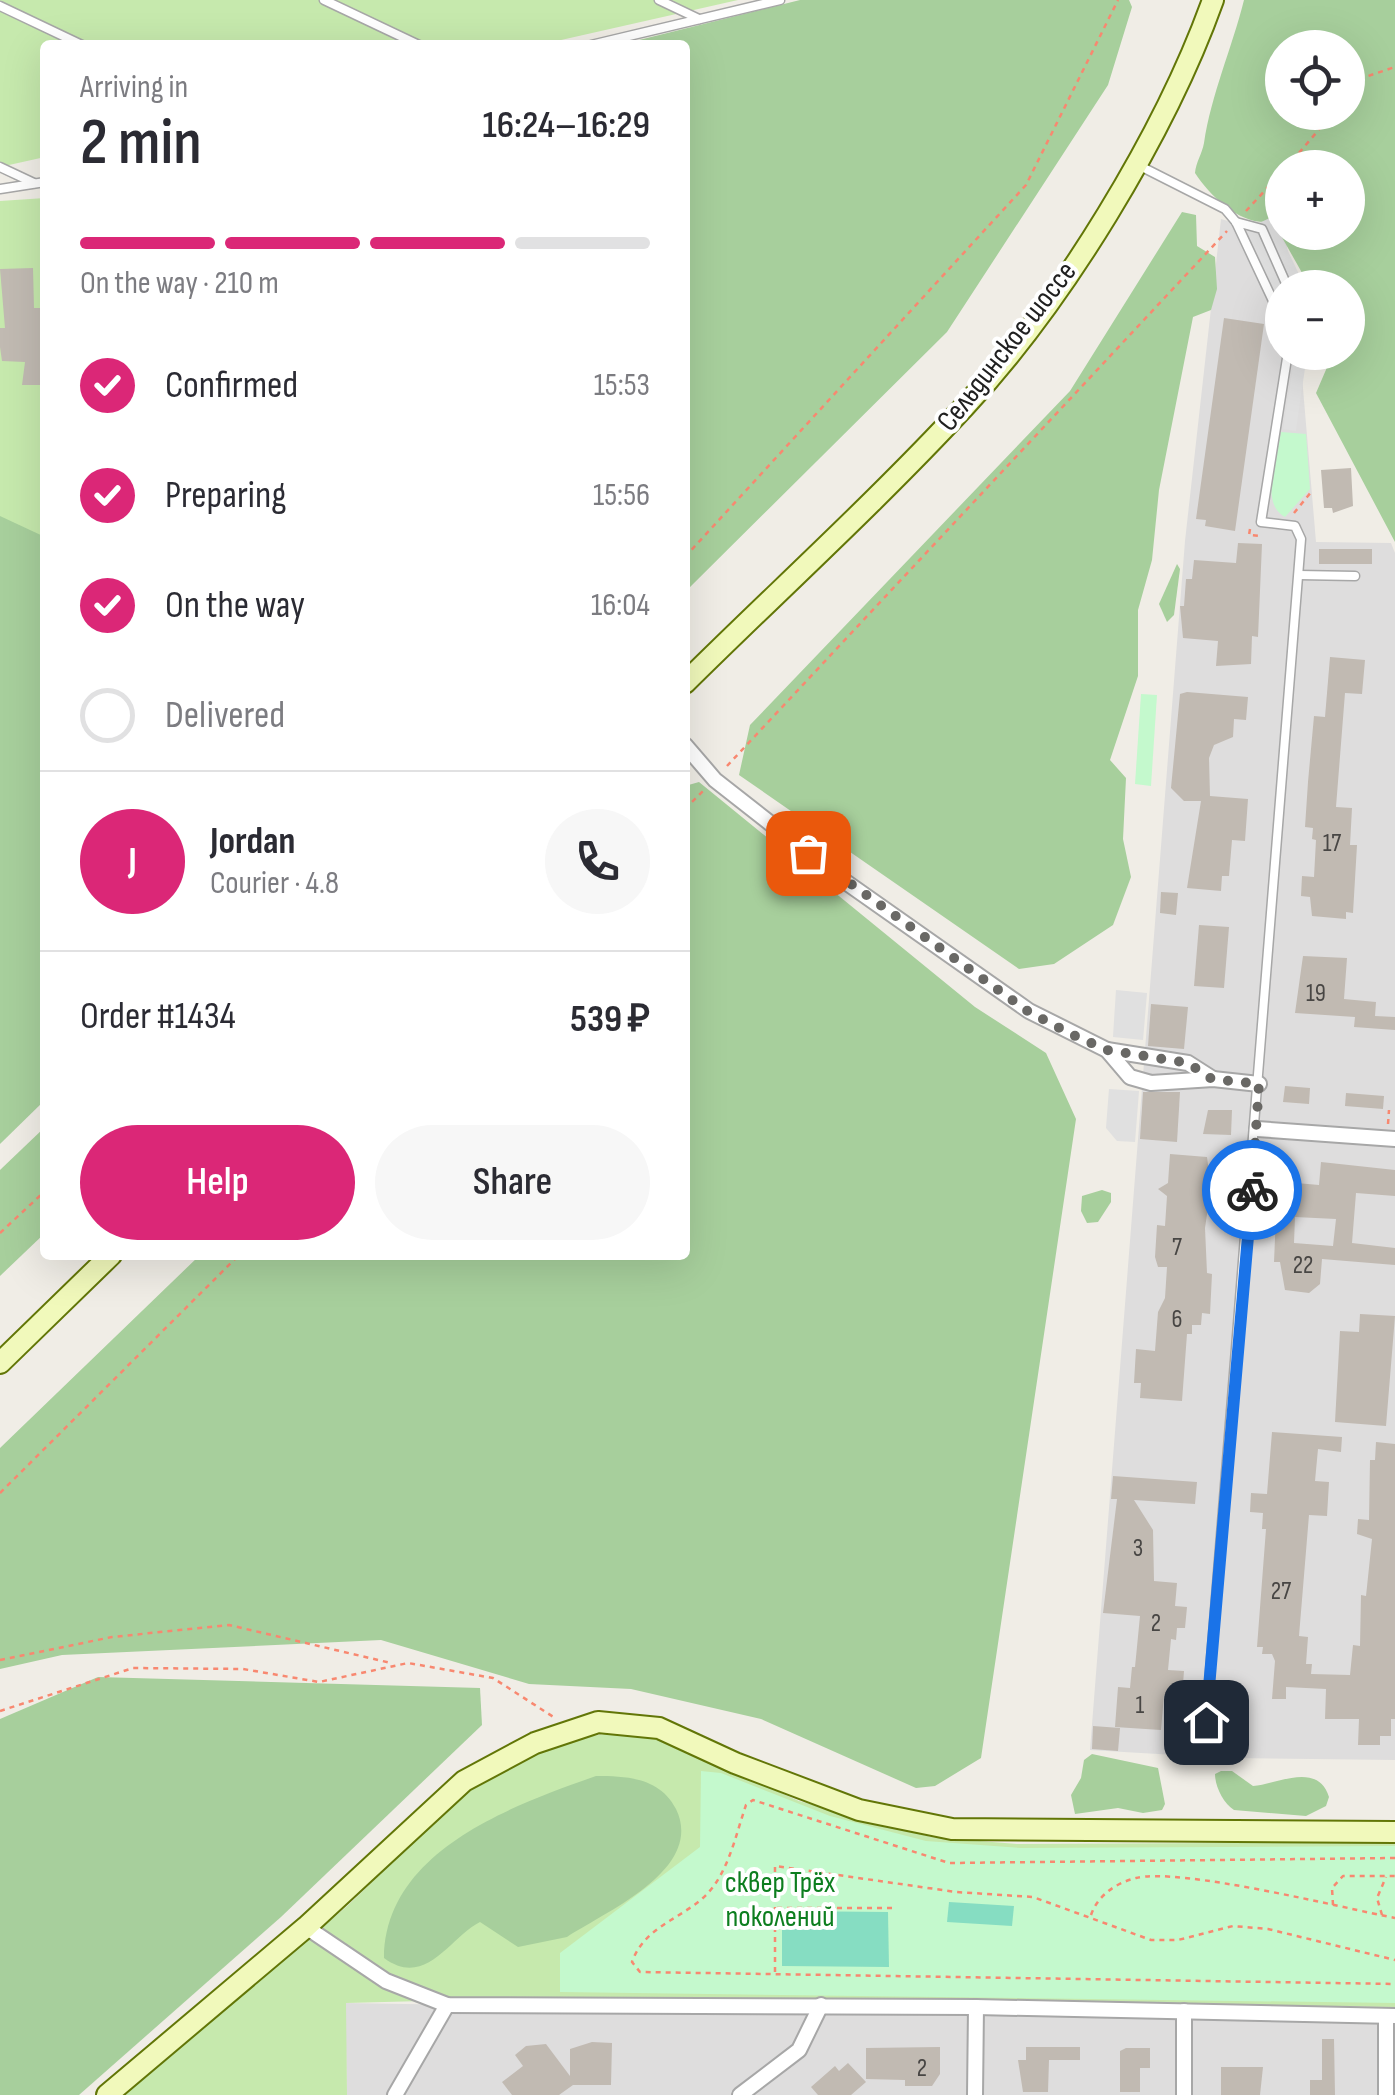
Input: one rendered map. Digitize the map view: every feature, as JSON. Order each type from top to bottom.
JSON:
[{"type":"street","name":"Сельдинское шоссе","points":[[690,678],[967,404],[1041,311],[1134,163],[1201,34],[1213,0]]},
{"type":"street","points":[[690,752],[715,780],[840,878],[1029,1012],[1107,1050],[1188,1063],[1212,1079]]},
{"type":"street","points":[[1107,1050],[1130,1077],[1140,1080],[1175,1083],[1212,1079],[1259,1084]]},
{"type":"street","points":[[1257,1129],[1395,1139]]},
{"type":"street","points":[[0,1364],[106,1260]]},
{"type":"street","points":[[107,2095],[306,1927],[464,1781],[495,1761],[598,1722],[642,1723],[859,1810],[952,1829],[996,1833],[1395,1832]]},
{"type":"street","points":[[306,1927],[386,1981],[446,2004],[821,2005],[1390,2016],[1386,2095]]},
{"type":"street","points":[[395,2095],[446,2004]]},
{"type":"street","points":[[740,2095],[799,2050],[821,2005]]},
{"type":"street","points":[[975,2095],[976,2007]]},
{"type":"street","points":[[1184,2011],[1184,2095]]},
{"type":"lane","points":[[324,0],[408,40]]},
{"type":"lane","points":[[659,0],[699,19]]},
{"type":"lane","points":[[612,40],[780,0]]},
{"type":"lane","points":[[0,6],[71,40]]},
{"type":"lane","points":[[1134,163],[1225,210],[1236,222],[1265,284]]},
{"type":"lane","points":[[0,167],[34,183]]},
{"type":"lane","points":[[0,189],[40,182]]},
{"type":"lane","points":[[1236,222],[1262,229],[1280,270]]},
{"type":"lane","points":[[1206,1722],[1299,575],[1301,534],[1295,526],[1261,522],[1285,370]]},
{"type":"lane","points":[[1299,575],[1356,576]]},
{"type":"path","points":[[690,552],[1026,184],[1118,0]]},
{"type":"path","points":[[1365,77],[1395,67]]},
{"type":"path","points":[[1301,150],[1318,130]]},
{"type":"path","points":[[690,805],[1265,191]]},
{"type":"path","points":[[1284,524],[1312,491]]},
{"type":"path","points":[[0,1233],[40,1196]]},
{"type":"path","points":[[0,1493],[233,1260]]},
{"type":"path","points":[[0,1660],[112,1637],[229,1625],[393,1663],[493,1678],[573,1729]]},
{"type":"path","points":[[0,1711],[133,1668],[243,1669],[319,1682],[358,1676],[393,1663]]},
{"type":"path","points":[[1395,1858],[948,1863],[749,1800],[716,1882],[704,1898],[662,1923],[632,1962],[640,1972],[1395,1984]]},
{"type":"path","points":[[774,1974],[775,1866],[956,1892],[1033,1897],[1151,1940],[1178,1940],[1233,1926],[1268,1929],[1395,1960]]},
{"type":"path","points":[[1090,1916],[1101,1896],[1118,1884],[1138,1877],[1162,1876],[1395,1918]]},
{"type":"path","points":[[1382,1916],[1376,1898],[1386,1876]]},
{"type":"path","points":[[1334,1906],[1332,1888],[1336,1880],[1395,1876]]},
{"type":"path","points":[[775,1908],[892,1908]]},
{"type":"shaded area","points":[[1221,219],[1265,232],[1265,250],[1287,250],[1290,270],[1265,270],[1265,370],[1301,370],[1316,542],[1391,543],[1395,553],[1395,1760],[1233,1758],[1233,1737],[1177,1737],[1175,1755],[1090,1750],[1185,541]]},
{"type":"shaded area","points":[[1265,220],[1265,250],[1288,250],[1297,270],[1265,270],[1246,229]]},
{"type":"shaded area","points":[[1292,370],[1305,370],[1296,431],[1283,429]]},
{"type":"shaded area","points":[[1116,990],[1147,993],[1143,1040],[1113,1037]]},
{"type":"shaded area","points":[[1109,1089],[1139,1091],[1135,1142],[1117,1141],[1106,1128]]},
{"type":"shaded area","points":[[345,2003],[1395,2021],[1395,2095],[347,2095]]},
{"type":"green space","points":[[0,0],[738,0],[561,40],[40,40],[40,158],[0,167]]},
{"type":"green space","points":[[800,0],[1129,0],[1132,7],[1108,85],[947,332],[690,587],[690,40],[639,40]]},
{"type":"green space","points":[[1244,0],[1395,0],[1395,542],[1316,393],[1326,370],[1365,370],[1365,270],[1300,270],[1289,250],[1365,250],[1365,150],[1265,150],[1265,222],[1246,218],[1226,207],[1195,173]]},
{"type":"green space","points":[[40,198],[40,543],[0,533],[0,201]]},
{"type":"green space","points":[[1182,212],[1196,215],[1197,246],[1215,257],[1217,289],[1211,310],[1193,317],[1159,490],[1152,560],[1138,610],[1138,676],[1110,760],[1126,778],[1123,839],[1131,877],[1113,925],[1054,964],[1019,969],[739,775],[750,725],[1070,391]]},
{"type":"green space","points":[[1281,432],[1306,434],[1310,489],[1285,517],[1277,510],[1271,490]]},
{"type":"green space","points":[[0,516],[40,535],[40,1105],[0,1144]]},
{"type":"green space","points":[[1177,564],[1180,569],[1174,615],[1167,622],[1159,604]]},
{"type":"green space","points":[[1141,694],[1157,695],[1151,786],[1135,784]]},
{"type":"green space","points":[[699,782],[975,1007],[1046,1053],[1076,1119],[981,1758],[935,1786],[916,1788],[761,1719],[631,1689],[529,1684],[381,1640],[62,1655],[0,1669],[0,1448],[195,1260],[690,1260],[690,785]]},
{"type":"green space","points":[[40,1132],[40,1238],[0,1276],[0,1170]]},
{"type":"green space","points":[[1102,1190],[1111,1193],[1111,1202],[1098,1222],[1087,1223],[1081,1211],[1082,1196]]},
{"type":"green space","points":[[98,1677],[480,1688],[482,1725],[281,1917],[79,2095],[0,2095],[0,1719]]},
{"type":"green space","points":[[631,1731],[662,1740],[799,1801],[931,1837],[1017,1844],[1395,1842],[1395,2007],[544,1998],[346,2003],[347,2095],[124,2095],[346,1907],[434,1819],[472,1787],[508,1764],[541,1750],[577,1739]]},
{"type":"green space","points":[[1092,1754],[1158,1768],[1165,1804],[1162,1810],[1143,1813],[1118,1808],[1075,1814],[1071,1795],[1081,1778],[1084,1760]]},
{"type":"green space","name":"сквер Трёх поколений","points":[[701,1771],[721,1773],[830,1816],[926,1841],[1021,1848],[1395,1846],[1395,2003],[560,1992],[560,1953],[700,1847]]},
{"type":"green space","points":[[1232,1771],[1253,1786],[1306,1777],[1324,1786],[1329,1797],[1326,1806],[1306,1816],[1234,1810],[1218,1789],[1215,1774]]},
{"type":"green space","points":[[596,1776],[631,1778],[652,1785],[676,1809],[681,1831],[677,1851],[647,1886],[567,1937],[518,1947],[480,1922],[425,1964],[412,1968],[384,1958],[390,1921],[406,1889],[429,1861],[492,1819]]},
{"type":"green space","points":[[949,1902],[1014,1906],[1012,1926],[947,1922]]},
{"type":"green space","points":[[782,1911],[888,1912],[889,1967],[782,1966]]},
{"type":"building","points":[[33,268],[34,308],[40,308],[40,385],[22,385],[25,362],[2,361],[0,328],[5,328],[0,269]]},
{"type":"building","points":[[1224,318],[1264,324],[1235,531],[1205,526],[1206,520],[1196,519]]},
{"type":"building","points":[[1351,468],[1353,506],[1333,513],[1332,508],[1324,508],[1321,470]]},
{"type":"building","points":[[1238,543],[1262,544],[1258,637],[1252,636],[1251,664],[1216,666],[1218,641],[1183,638],[1180,606],[1184,606],[1186,579],[1192,579],[1194,560],[1236,563]]},
{"type":"building","points":[[1319,549],[1372,549],[1372,564],[1319,564]]},
{"type":"building","points":[[1330,657],[1365,660],[1362,694],[1345,693],[1336,807],[1352,808],[1350,845],[1357,845],[1353,913],[1346,912],[1346,919],[1312,916],[1310,897],[1301,896],[1302,876],[1314,877],[1316,840],[1312,839],[1313,828],[1305,827],[1308,782],[1314,716],[1325,717]]},
{"type":"building","points":[[1180,694],[1248,697],[1246,720],[1234,719],[1233,737],[1214,745],[1209,758],[1210,796],[1248,799],[1245,841],[1232,840],[1229,876],[1222,876],[1221,891],[1187,888],[1201,801],[1184,801],[1171,788]]},
{"type":"building","points":[[1161,892],[1178,893],[1176,915],[1160,913]]},
{"type":"building","points":[[1199,925],[1229,927],[1224,988],[1194,986]]},
{"type":"building","points":[[1303,956],[1347,958],[1344,999],[1376,1002],[1375,1016],[1395,1017],[1395,1030],[1354,1027],[1355,1017],[1295,1013]]},
{"type":"building","points":[[1151,1004],[1188,1007],[1184,1049],[1148,1046]]},
{"type":"building","points":[[1285,1086],[1310,1088],[1309,1104],[1283,1102]]},
{"type":"building","points":[[1143,1092],[1180,1092],[1177,1142],[1140,1139]]},
{"type":"building","points":[[1346,1093],[1384,1096],[1383,1109],[1345,1106]]},
{"type":"building","points":[[1208,1110],[1232,1110],[1231,1135],[1203,1134]]},
{"type":"building","points":[[1170,1154],[1207,1157],[1211,1187],[1205,1228],[1207,1273],[1212,1274],[1210,1314],[1202,1313],[1201,1325],[1192,1325],[1192,1334],[1187,1334],[1182,1401],[1140,1398],[1141,1383],[1134,1383],[1136,1349],[1155,1351],[1158,1312],[1165,1298],[1167,1267],[1158,1267],[1155,1257],[1157,1225],[1165,1226],[1167,1196],[1158,1189],[1168,1183]]},
{"type":"building","points":[[1321,1162],[1395,1170],[1395,1196],[1356,1193],[1352,1243],[1395,1248],[1395,1265],[1322,1259],[1320,1284],[1309,1293],[1285,1290],[1280,1262],[1274,1262],[1276,1215],[1282,1215],[1285,1182],[1319,1185]],"holes":[[[1295,1217],[1336,1219],[1333,1246],[1294,1243]]]},
{"type":"building","points":[[1360,1314],[1395,1316],[1386,1426],[1335,1422],[1340,1331],[1359,1332]]},
{"type":"building","points":[[1272,1432],[1342,1437],[1341,1452],[1318,1449],[1315,1481],[1329,1482],[1327,1516],[1309,1515],[1299,1636],[1308,1637],[1306,1664],[1312,1664],[1311,1674],[1350,1675],[1353,1645],[1360,1646],[1361,1595],[1366,1596],[1372,1539],[1357,1534],[1358,1519],[1369,1520],[1370,1460],[1375,1460],[1376,1442],[1395,1444],[1395,1719],[1391,1719],[1391,1736],[1380,1736],[1380,1745],[1358,1745],[1359,1719],[1325,1719],[1326,1689],[1286,1687],[1286,1699],[1272,1699],[1275,1661],[1272,1654],[1262,1654],[1263,1647],[1257,1647],[1266,1529],[1262,1529],[1263,1513],[1250,1512],[1251,1493],[1267,1494]]},
{"type":"building","points":[[1113,1476],[1197,1482],[1195,1504],[1134,1500],[1153,1530],[1154,1581],[1177,1583],[1175,1606],[1187,1607],[1185,1628],[1177,1628],[1176,1640],[1171,1639],[1168,1670],[1184,1671],[1182,1697],[1164,1695],[1161,1730],[1115,1727],[1118,1687],[1130,1688],[1135,1667],[1140,1616],[1103,1613],[1117,1499],[1111,1499]]},
{"type":"building","points":[[1093,1726],[1120,1728],[1118,1751],[1092,1749]]},
{"type":"building","points":[[1322,2039],[1334,2039],[1335,2095],[1310,2095],[1310,2080],[1322,2080]]},
{"type":"building","points":[[592,2042],[612,2043],[611,2085],[573,2085],[559,2095],[512,2095],[502,2082],[523,2066],[515,2055],[526,2046],[546,2044],[570,2076],[570,2049]]},
{"type":"building","points":[[940,2047],[940,2074],[932,2086],[905,2086],[905,2080],[866,2079],[866,2048]]},
{"type":"building","points":[[1026,2047],[1080,2047],[1080,2060],[1049,2060],[1048,2092],[1023,2092],[1018,2060],[1026,2060]]},
{"type":"building","points":[[1150,2048],[1150,2068],[1140,2068],[1140,2092],[1120,2092],[1120,2051]]},
{"type":"building","points":[[848,2063],[866,2082],[851,2095],[818,2095],[811,2087],[835,2066],[839,2071]]},
{"type":"building","points":[[1221,2067],[1263,2067],[1260,2095],[1221,2095]]},
{"type":"way so far","points":[[808,853],[1029,1012],[1073,1035],[1107,1050],[1188,1063],[1212,1079],[1259,1084],[1252,1190]]},
{"type":"route","points":[[1206,1722],[1252,1190]]}]
